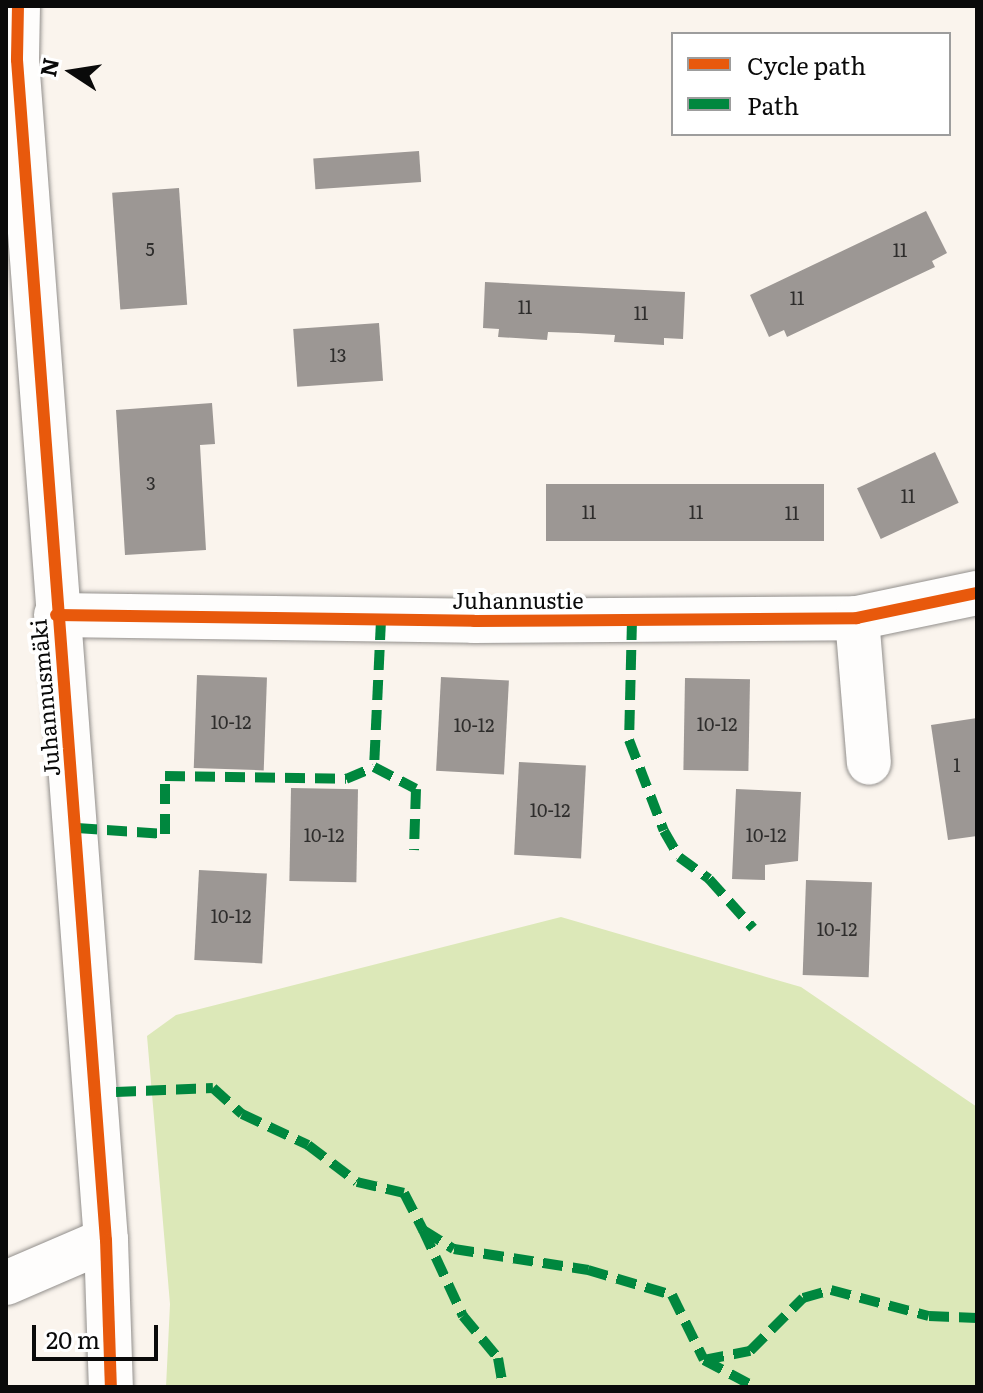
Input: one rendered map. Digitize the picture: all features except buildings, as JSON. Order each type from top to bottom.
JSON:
[{"type":"street","name":"Juhannusmäki","points":[[18,6],[17,60],[56,615],[106,1240],[111,1387]]},
{"type":"street","name":"Juhannustie","points":[[56,615],[474,621],[857,618],[977,593]]},
{"type":"street","points":[[857,618],[869,763]]},
{"type":"street","points":[[6,1283],[106,1240]]},
{"type":"green space","points":[[561,917],[801,987],[977,1107],[977,1387],[166,1387],[170,1304],[147,1036],[176,1015]]},
{"type":"marked path","points":[[381,620],[374,767],[416,789],[414,850]]},
{"type":"marked path","points":[[632,620],[629,740],[664,831],[679,857],[709,879],[753,928]]},
{"type":"marked path","points":[[77,828],[165,834],[165,776],[346,779],[374,767]]},
{"type":"marked path","points":[[116,1092],[213,1088],[242,1114],[308,1145],[357,1182],[404,1193],[423,1230],[454,1249],[588,1270],[672,1295],[704,1360],[755,1387]]},
{"type":"marked path","points":[[423,1230],[463,1316],[498,1358],[503,1387]]},
{"type":"marked path","points":[[704,1360],[750,1351],[803,1298],[831,1290],[929,1316],[977,1318]]},
{"type":"cycle path","points":[[18,6],[17,60],[106,1240],[111,1387]]},
{"type":"cycle path","points":[[56,615],[474,621],[857,618],[977,593]]}]
